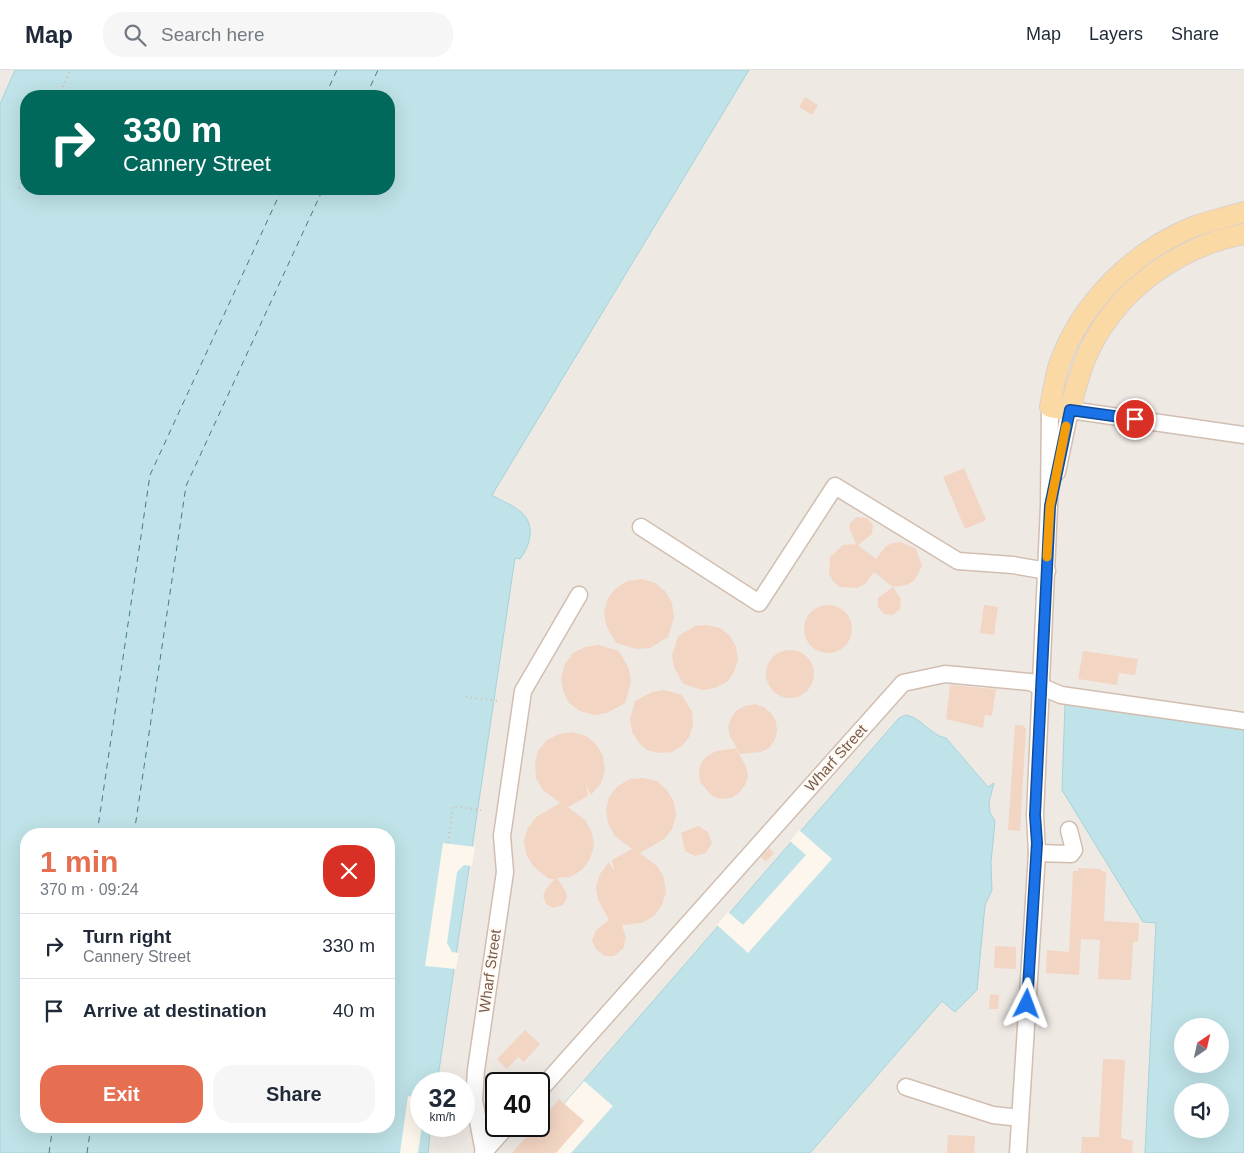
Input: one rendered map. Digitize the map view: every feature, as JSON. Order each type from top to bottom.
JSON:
[{"type":"main road","points":[[1244,212],[1191,228],[1166,240],[1130,263],[1110,284],[1080,323],[1060,362],[1050,407],[1070,410],[1079,376],[1090,349],[1107,321],[1127,296],[1152,274],[1180,256],[1244,234]]},
{"type":"street","points":[[1018,1153],[1037,853],[1035,815],[1050,506],[1050,407]]},
{"type":"street","points":[[1050,506],[1070,410],[1244,436]]},
{"type":"street","points":[[641,527],[758,602],[835,486],[958,561],[1013,565],[1047,571]]},
{"type":"street","name":"Wharf Street","points":[[484,1152],[474,1100],[476,1070],[505,872],[502,836],[523,691],[580,596]]},
{"type":"street","name":"Wharf Street","points":[[550,1079],[903,683],[945,674],[1030,682],[1061,695],[1244,720]]},
{"type":"street","points":[[1037,853],[1071,854],[1074,850],[1069,830]]},
{"type":"street","points":[[906,1087],[993,1115],[1020,1118]]},
{"type":"street","name":"Wharf Street","points":[[484,1152],[497,1137]]},
{"type":"path","points":[[62,90],[70,70]]},
{"type":"path","points":[[466,697],[498,701]]},
{"type":"path","points":[[448,843],[452,806],[481,810]]},
{"type":"shaded area","points":[[0,70],[1244,70],[1244,1153],[0,1153]]},
{"type":"water","points":[[15,70],[749,70],[492,495],[522,513],[529,524],[530,536],[524,554],[520,559],[515,558],[439,1072],[410,1072],[410,1137],[430,1137],[428,1153],[0,1153],[0,104]]},
{"type":"water","points":[[1065,704],[1244,730],[1244,1153],[1145,1153],[1156,923],[1143,922],[1062,790]]},
{"type":"water","points":[[906,715],[912,717],[936,734],[946,738],[988,787],[994,783],[989,802],[990,813],[995,821],[991,863],[992,890],[985,905],[977,990],[955,1012],[942,1001],[810,1153],[521,1153],[535,1137],[550,1137],[550,1120],[899,718]]},
{"type":"pier","points":[[799,830],[832,859],[748,953],[717,925],[728,912],[743,925],[806,855],[790,841]]},
{"type":"pier","points":[[443,843],[475,847],[472,866],[464,865],[457,872],[447,943],[452,952],[459,953],[456,969],[425,966]]},
{"type":"pier","points":[[584,1081],[613,1106],[571,1153],[521,1153],[535,1137],[550,1137],[550,1120]]},
{"type":"pier","points":[[408,1096],[410,1096],[410,1137],[420,1137],[418,1153],[400,1153]]},
{"type":"building","points":[[805,97],[818,105],[812,115],[799,107]]},
{"type":"building","points":[[964,468],[986,520],[965,529],[943,477]]},
{"type":"building","points":[[857,517],[867,518],[873,525],[872,534],[858,545],[876,559],[885,547],[892,543],[901,542],[916,549],[922,566],[914,581],[906,585],[893,587],[874,572],[865,584],[857,588],[840,587],[833,581],[829,574],[830,557],[843,545],[856,544],[849,528],[850,523]]},
{"type":"building","points":[[642,579],[655,583],[666,592],[672,603],[674,617],[668,637],[650,648],[636,649],[616,643],[606,625],[604,612],[608,598],[616,588],[628,581]]},
{"type":"building","points":[[893,587],[901,599],[900,609],[893,615],[884,614],[878,607],[878,598]]},
{"type":"building","points":[[823,605],[833,605],[845,612],[852,624],[852,634],[845,646],[833,653],[823,653],[815,649],[808,642],[804,634],[804,624],[808,616],[815,609]]},
{"type":"building","points":[[984,605],[998,607],[994,635],[980,633]]},
{"type":"building","points":[[707,625],[720,628],[730,636],[736,647],[738,660],[734,672],[727,682],[715,688],[703,690],[683,684],[674,667],[672,655],[678,636],[695,626]]},
{"type":"building","points":[[599,645],[619,651],[629,669],[631,683],[625,703],[607,713],[594,715],[580,711],[569,703],[563,691],[561,677],[565,664],[573,653],[585,647]]},
{"type":"building","points":[[785,650],[795,650],[807,657],[814,669],[814,679],[807,691],[795,698],[785,698],[777,694],[770,687],[766,679],[766,669],[770,661],[777,654]]},
{"type":"building","points":[[1083,651],[1138,659],[1135,675],[1119,673],[1117,685],[1078,679]]},
{"type":"building","points":[[950,685],[996,689],[992,716],[985,715],[983,728],[946,719]]},
{"type":"building","points":[[664,690],[682,695],[692,712],[693,724],[690,736],[682,746],[672,752],[659,753],[647,750],[638,742],[632,732],[630,719],[635,701],[652,692]]},
{"type":"building","points":[[755,704],[764,707],[776,721],[777,731],[775,740],[769,748],[761,752],[740,754],[730,736],[728,727],[731,718],[737,710]]},
{"type":"building","points":[[1015,725],[1024,726],[1026,729],[1020,831],[1008,830]]},
{"type":"building","points":[[572,732],[586,736],[596,744],[603,756],[605,770],[601,783],[591,795],[586,785],[588,796],[568,807],[586,821],[592,833],[594,846],[590,859],[582,870],[570,877],[557,878],[566,892],[567,898],[563,905],[553,908],[546,904],[543,896],[546,889],[555,879],[549,879],[533,866],[526,854],[524,841],[528,828],[536,817],[560,803],[543,790],[536,778],[535,764],[538,751],[547,740],[559,734]]},
{"type":"building","points":[[736,748],[746,767],[748,776],[745,785],[739,793],[731,798],[721,799],[712,796],[700,782],[699,772],[701,763],[707,756],[716,751]]},
{"type":"building","points":[[643,778],[657,781],[667,790],[674,802],[676,815],[672,829],[664,839],[640,853],[658,867],[664,878],[666,892],[662,905],[654,916],[642,923],[622,925],[626,938],[623,949],[614,956],[605,956],[596,949],[592,941],[596,930],[609,920],[598,900],[596,887],[600,874],[609,862],[614,871],[612,860],[632,849],[614,835],[608,823],[606,810],[609,797],[618,786],[630,779]]},
{"type":"building","points":[[698,826],[708,832],[712,843],[706,853],[695,856],[685,851],[681,833]]},
{"type":"building","points":[[769,848],[774,853],[766,862],[761,857]]},
{"type":"building","points":[[1078,868],[1101,869],[1101,871],[1106,872],[1104,921],[1139,923],[1138,942],[1133,942],[1131,980],[1098,979],[1100,940],[1081,939],[1079,975],[1046,973],[1047,950],[1069,952],[1073,871],[1078,871]]},
{"type":"building","points":[[995,946],[1016,947],[1016,969],[994,968]]},
{"type":"building","points":[[990,994],[999,995],[998,1009],[989,1009]]},
{"type":"building","points":[[525,1030],[540,1044],[524,1062],[518,1057],[507,1069],[497,1059]]},
{"type":"building","points":[[1103,1059],[1125,1060],[1121,1138],[1133,1141],[1132,1153],[1081,1153],[1082,1137],[1099,1137]]},
{"type":"building","points":[[559,1099],[584,1121],[556,1153],[512,1153],[526,1137],[550,1137],[550,1110]]},
{"type":"building","points":[[948,1135],[975,1136],[974,1153],[947,1153]]},
{"type":"ferry route","points":[[328,90],[337,70]]},
{"type":"ferry route","points":[[369,90],[378,70]]},
{"type":"ferry route","points":[[98,828],[150,475],[279,195]]},
{"type":"ferry route","points":[[135,828],[186,486],[320,195]]},
{"type":"ferry route","points":[[49,1153],[52,1133]]},
{"type":"ferry route","points":[[87,1153],[90,1133]]},
{"type":"slow traffic","points":[[1047,557],[1050,506],[1066,426]]},
{"type":"route","points":[[1027,1004],[1037,843],[1035,815],[1050,506],[1070,410],[1135,419]]}]
